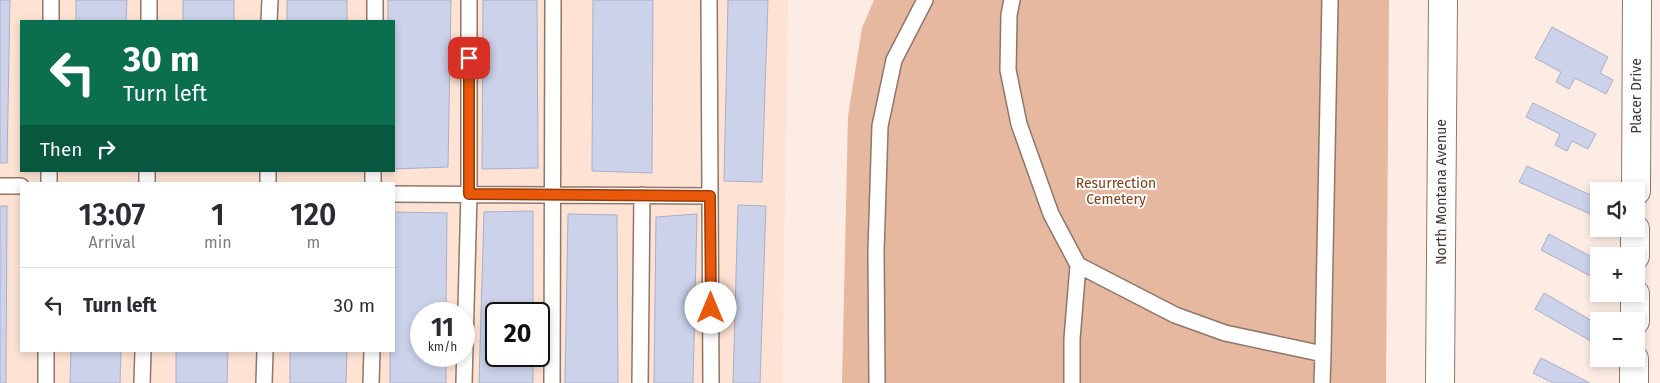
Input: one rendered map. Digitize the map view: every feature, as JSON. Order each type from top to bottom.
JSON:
[{"type":"main road","name":"North Montana Avenue","points":[[1440,383],[1443,0]]},
{"type":"main road","name":"Placer Drive","points":[[1636,182],[1637,0]]},
{"type":"main road","points":[[1634,367],[1634,383]]},
{"type":"lane","points":[[51,0],[51,20]]},
{"type":"lane","points":[[149,0],[149,20]]},
{"type":"lane","points":[[269,20],[270,0]]},
{"type":"lane","points":[[375,0],[375,20]]},
{"type":"lane","points":[[464,383],[469,194],[469,0]]},
{"type":"lane","points":[[552,383],[554,195],[553,0]]},
{"type":"lane","points":[[709,0],[711,383]]},
{"type":"lane","points":[[877,383],[876,251],[880,126],[894,60],[925,0]]},
{"type":"lane","points":[[1012,0],[1009,15],[1008,70],[1019,124],[1051,214],[1078,265],[1072,338],[1072,383]]},
{"type":"lane","points":[[1322,383],[1330,0]]},
{"type":"lane","points":[[0,186],[20,186]]},
{"type":"lane","points":[[395,194],[710,196]]},
{"type":"lane","points":[[640,383],[642,196]]},
{"type":"lane","points":[[1078,265],[1175,315],[1225,332],[1323,354]]},
{"type":"lane","points":[[46,352],[46,383]]},
{"type":"lane","points":[[142,383],[143,352]]},
{"type":"lane","points":[[264,383],[265,352]]},
{"type":"lane","points":[[371,383],[372,352]]},
{"type":"shaded area","points":[[0,0],[788,0],[782,383],[0,383]]},
{"type":"green space","name":"Resurrection Cemetery","points":[[874,0],[1389,0],[1386,383],[842,383],[848,116],[862,28]]},
{"type":"building","points":[[0,0],[10,0],[7,163],[0,163]]},
{"type":"building","points":[[76,0],[127,0],[126,20],[76,20]]},
{"type":"building","points":[[183,0],[234,0],[234,20],[183,20]]},
{"type":"building","points":[[287,0],[347,0],[347,20],[287,20]]},
{"type":"building","points":[[388,0],[451,0],[448,167],[395,169],[395,20],[388,20]]},
{"type":"building","points":[[483,0],[537,0],[538,168],[482,169]]},
{"type":"building","points":[[593,0],[653,0],[652,173],[592,171]]},
{"type":"building","points":[[728,0],[768,0],[762,182],[724,181]]},
{"type":"building","points":[[1552,27],[1608,57],[1600,73],[1613,80],[1606,94],[1575,78],[1569,89],[1556,82],[1561,72],[1535,58]]},
{"type":"building","points":[[1533,103],[1596,134],[1588,149],[1572,141],[1567,151],[1555,145],[1560,134],[1526,117]]},
{"type":"building","points":[[1527,166],[1590,195],[1590,214],[1519,182]]},
{"type":"building","points":[[738,205],[766,206],[760,383],[733,383]]},
{"type":"building","points":[[0,206],[7,206],[6,383],[0,383]]},
{"type":"building","points":[[533,211],[533,302],[485,302],[485,367],[533,367],[533,383],[479,383],[484,212]]},
{"type":"building","points":[[395,212],[447,213],[446,302],[410,302],[410,367],[446,367],[446,383],[390,383],[390,352],[395,352]]},
{"type":"building","points":[[568,214],[617,215],[618,383],[565,383]]},
{"type":"building","points":[[697,214],[693,383],[654,383],[656,217]]},
{"type":"building","points":[[1549,234],[1590,256],[1590,276],[1541,250]]},
{"type":"building","points":[[1544,293],[1590,320],[1590,341],[1535,309]]},
{"type":"building","points":[[71,352],[121,352],[120,383],[70,383]]},
{"type":"building","points":[[176,352],[228,352],[227,383],[176,383]]},
{"type":"building","points":[[290,352],[347,352],[346,383],[290,383]]},
{"type":"building","points":[[1541,358],[1590,383],[1553,383],[1533,373]]},
{"type":"route","points":[[469,58],[469,194],[710,196],[711,308]]}]
